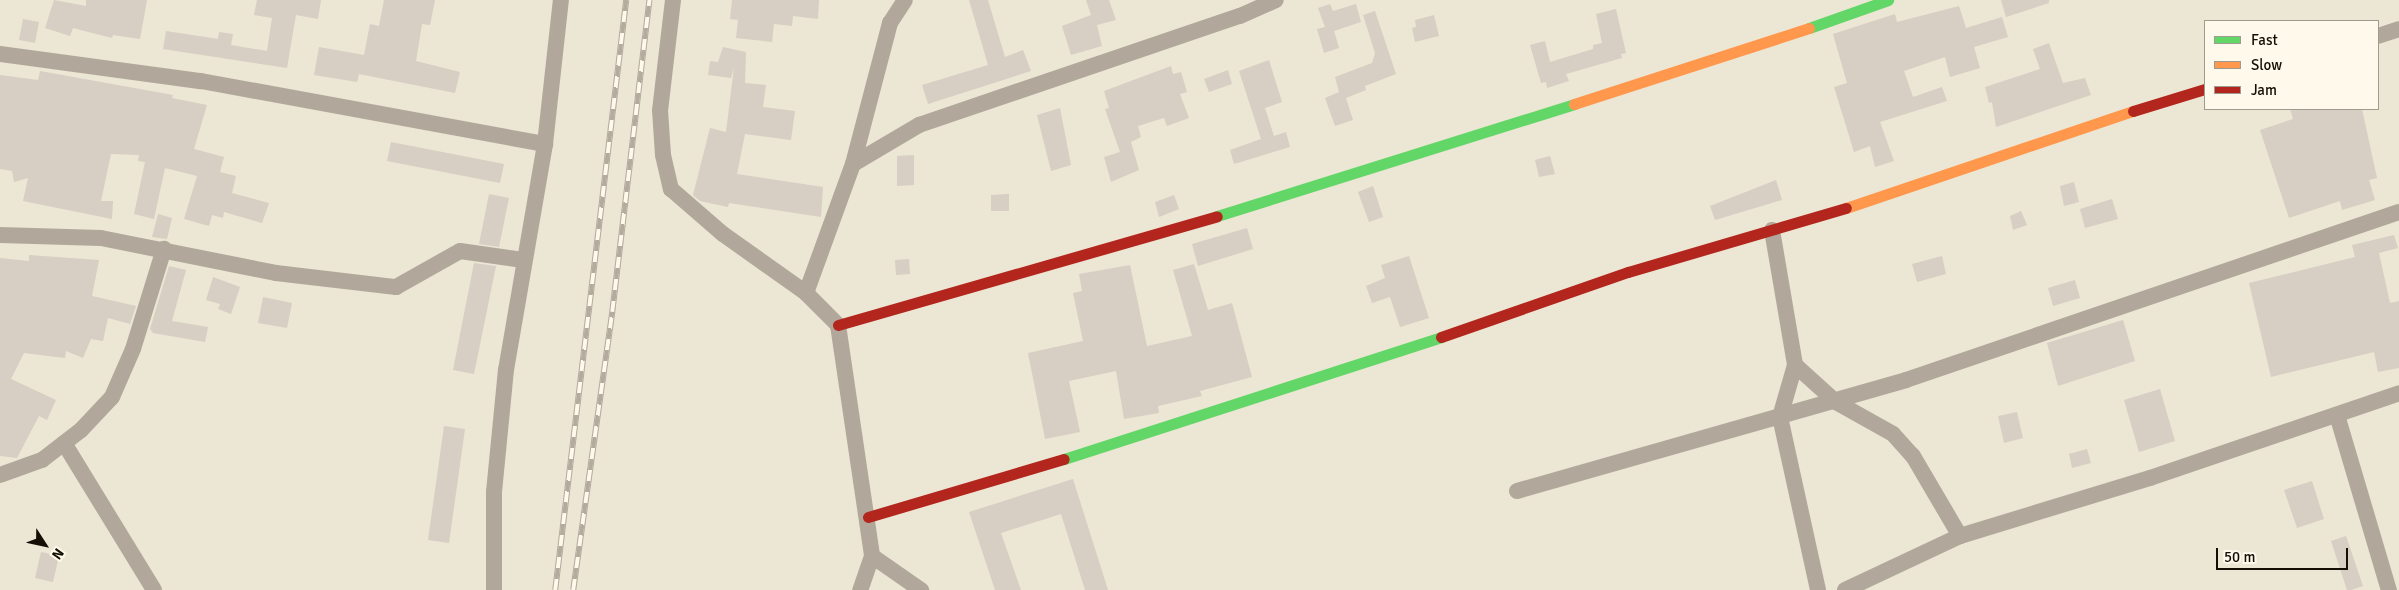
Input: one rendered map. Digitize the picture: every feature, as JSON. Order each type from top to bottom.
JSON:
[{"type":"street","points":[[494,590],[494,492],[506,370],[523,260],[545,144],[561,0]]},
{"type":"street","points":[[673,0],[660,110],[663,155],[671,189],[723,234],[806,293],[838,325],[858,470],[868,517],[872,556],[860,590]]},
{"type":"street","points":[[806,293],[853,164],[890,23],[905,0]]},
{"type":"street","points":[[853,164],[919,125],[1240,16],[1276,0]]},
{"type":"street","points":[[838,325],[1229,212],[1724,57],[1888,0]]},
{"type":"street","points":[[2379,36],[2399,29]]},
{"type":"street","points":[[0,54],[201,81],[545,144]]},
{"type":"street","points":[[868,517],[965,490],[1346,370],[1628,272],[1893,194],[2113,117],[2204,89]]},
{"type":"street","points":[[1517,491],[1836,402],[2399,212]]},
{"type":"street","points":[[1772,230],[1795,365],[1780,418],[1818,590]]},
{"type":"street","points":[[0,235],[100,238],[164,249],[276,274],[396,287],[460,251],[523,260]]},
{"type":"street","points":[[0,475],[42,460],[81,430],[112,396],[133,349],[164,249]]},
{"type":"street","points":[[1795,365],[1836,402],[1880,426],[1906,449],[1960,536]]},
{"type":"street","points":[[1845,590],[1960,536],[2150,478],[2399,393]]},
{"type":"street","points":[[2336,415],[2389,590]]},
{"type":"street","points":[[64,443],[154,590]]},
{"type":"street","points":[[872,556],[921,590]]},
{"type":"building","points":[[54,0],[86,6],[86,0],[147,0],[140,39],[113,35],[112,38],[73,28],[70,36],[45,28]]},
{"type":"building","points":[[257,0],[321,0],[318,19],[296,15],[287,68],[163,49],[166,31],[218,39],[219,32],[233,34],[231,45],[267,51],[272,18],[254,15]]},
{"type":"building","points":[[384,0],[435,0],[430,25],[422,24],[416,61],[460,72],[455,93],[359,74],[357,82],[314,75],[319,47],[364,55],[370,24],[379,26]]},
{"type":"building","points":[[732,0],[819,0],[818,19],[793,16],[792,26],[774,24],[772,42],[736,38],[738,20],[730,19]]},
{"type":"building","points":[[969,0],[988,0],[1005,57],[1023,50],[1031,71],[928,104],[922,85],[988,65]]},
{"type":"building","points":[[1086,0],[1109,0],[1116,20],[1097,25],[1102,46],[1071,55],[1062,26],[1091,15]]},
{"type":"building","points":[[2001,0],[2049,0],[2049,3],[2006,17]]},
{"type":"building","points":[[1330,4],[1333,11],[1356,4],[1361,22],[1334,31],[1339,48],[1324,53],[1317,29],[1325,27],[1318,8]]},
{"type":"building","points":[[1959,6],[1966,28],[2002,17],[2008,37],[1974,47],[1980,68],[1950,77],[1945,57],[1904,71],[1913,97],[1942,87],[1947,101],[1880,122],[1894,161],[1875,167],[1870,146],[1854,152],[1834,87],[1847,83],[1833,34],[1895,14],[1897,22]]},
{"type":"building","points":[[1616,9],[1626,53],[1621,54],[1622,58],[1566,74],[1569,81],[1547,88],[1546,82],[1541,83],[1530,45],[1545,41],[1550,62],[1593,49],[1593,45],[1602,43],[1596,14]]},
{"type":"building","points":[[1375,11],[1396,74],[1365,86],[1366,90],[1346,98],[1353,120],[1335,126],[1325,98],[1339,92],[1335,77],[1372,63],[1375,53],[1363,15]]},
{"type":"building","points":[[1434,15],[1439,36],[1415,42],[1412,28],[1416,27],[1415,20]]},
{"type":"building","points":[[23,19],[39,22],[35,43],[19,40]]},
{"type":"building","points":[[2049,43],[2063,83],[2085,78],[2091,95],[1996,127],[1992,102],[1989,103],[1985,87],[2040,69],[2033,49]]},
{"type":"building","points":[[723,47],[746,52],[745,83],[766,85],[763,107],[795,111],[791,140],[745,134],[737,174],[823,187],[821,217],[729,203],[728,207],[700,201],[693,195],[710,128],[726,132],[734,67],[731,78],[708,75],[710,61],[718,62]]},
{"type":"building","points":[[1269,60],[1282,102],[1265,108],[1274,136],[1286,132],[1290,147],[1234,164],[1230,150],[1261,139],[1239,71]]},
{"type":"building","points":[[1171,66],[1173,74],[1181,72],[1187,92],[1180,94],[1189,118],[1167,126],[1164,118],[1138,126],[1141,137],[1131,142],[1139,170],[1111,182],[1104,157],[1120,152],[1105,109],[1109,108],[1104,91]]},
{"type":"building","points":[[1228,70],[1232,84],[1209,92],[1204,79]]},
{"type":"building","points":[[40,71],[173,95],[172,98],[207,105],[194,149],[224,157],[220,172],[236,176],[232,193],[269,203],[262,223],[224,212],[223,218],[212,215],[209,226],[184,219],[197,176],[165,168],[154,219],[134,214],[145,162],[138,161],[139,155],[111,154],[101,201],[113,201],[112,219],[23,201],[28,178],[14,182],[12,171],[0,169],[0,75],[38,80]]},
{"type":"building","points":[[1060,108],[1071,165],[1051,171],[1037,115]]},
{"type":"building","points":[[2290,110],[2362,110],[2377,178],[2369,180],[2375,200],[2342,210],[2340,201],[2289,218],[2260,130],[2293,119]]},
{"type":"building","points":[[391,142],[504,164],[500,183],[387,161]]},
{"type":"building","points":[[914,155],[914,185],[897,186],[897,156]]},
{"type":"building","points":[[1550,156],[1555,174],[1539,177],[1535,160]]},
{"type":"building","points":[[1776,180],[1782,200],[1715,220],[1710,206]]},
{"type":"building","points":[[2074,182],[2079,202],[2064,206],[2060,186]]},
{"type":"building","points":[[1373,186],[1383,217],[1369,222],[1358,192]]},
{"type":"building","points":[[489,194],[509,198],[499,247],[479,244]]},
{"type":"building","points":[[1009,194],[1009,211],[991,211],[991,195]]},
{"type":"building","points":[[1174,195],[1179,209],[1159,217],[1155,202]]},
{"type":"building","points":[[2112,199],[2118,219],[2085,228],[2080,209]]},
{"type":"building","points":[[2021,211],[2027,225],[2013,230],[2010,216]]},
{"type":"building","points":[[158,214],[172,218],[167,239],[152,237]]},
{"type":"building","points":[[1247,228],[1253,249],[1198,266],[1192,244]]},
{"type":"building","points":[[2394,235],[2398,248],[2379,253],[2390,303],[2399,301],[2399,368],[2378,372],[2374,352],[2271,377],[2249,283],[2355,257],[2352,245]]},
{"type":"building","points":[[29,255],[99,260],[92,296],[136,306],[130,324],[108,318],[103,341],[91,339],[83,358],[66,351],[65,358],[24,353],[11,379],[56,400],[47,420],[39,416],[17,458],[0,456],[0,258],[29,261]]},
{"type":"building","points":[[1409,256],[1429,318],[1400,327],[1390,297],[1372,303],[1366,286],[1385,278],[1381,265]]},
{"type":"building","points":[[1942,256],[1946,274],[1917,282],[1912,264]]},
{"type":"building","points":[[909,259],[910,274],[896,275],[895,260]]},
{"type":"building","points":[[474,263],[496,266],[474,374],[453,370]]},
{"type":"building","points":[[1194,264],[1208,310],[1232,303],[1252,377],[1200,391],[1202,396],[1158,406],[1159,413],[1124,419],[1116,371],[1069,381],[1080,432],[1045,439],[1028,353],[1083,341],[1073,293],[1082,291],[1079,274],[1130,265],[1147,346],[1192,336],[1173,270]]},
{"type":"building","points":[[169,266],[186,270],[172,321],[208,327],[205,342],[153,333],[150,329]]},
{"type":"building","points":[[213,277],[240,287],[231,314],[218,309],[220,304],[206,300]]},
{"type":"building","points":[[2075,280],[2080,298],[2053,306],[2048,288]]},
{"type":"building","points":[[263,297],[292,303],[287,328],[258,323]]},
{"type":"building","points":[[2123,320],[2135,361],[2058,386],[2047,343]]},
{"type":"building","points":[[2160,389],[2175,441],[2139,452],[2124,400]]},
{"type":"building","points":[[2017,412],[2023,438],[2004,443],[1998,416]]},
{"type":"building","points":[[444,426],[465,429],[449,543],[428,540]]},
{"type":"building","points":[[2087,449],[2091,463],[2072,468],[2069,454]]},
{"type":"building","points":[[1073,479],[1108,590],[1085,590],[1061,514],[1001,533],[1021,590],[995,590],[969,512]]},
{"type":"building","points":[[2312,481],[2324,519],[2297,528],[2284,490]]},
{"type":"building","points":[[2346,536],[2363,586],[2351,590],[2347,590],[2331,541]]},
{"type":"building","points":[[41,552],[59,556],[53,582],[35,578]]},
{"type":"railway","points":[[555,590],[626,0]]},
{"type":"railway","points":[[573,590],[612,312],[649,0]]},
{"type":"traffic: fast","points":[[1809,28],[1888,0]]},
{"type":"traffic: fast","points":[[1217,216],[1574,104]]},
{"type":"traffic: fast","points":[[1064,459],[1441,337]]},
{"type":"traffic: slow","points":[[1574,104],[1809,28]]},
{"type":"traffic: slow","points":[[1846,208],[2133,111]]},
{"type":"traffic: jam","points":[[2133,111],[2204,89]]},
{"type":"traffic: jam","points":[[1441,337],[1628,272],[1846,208]]},
{"type":"traffic: jam","points":[[838,325],[1217,216]]},
{"type":"traffic: jam","points":[[868,517],[1064,459]]}]
